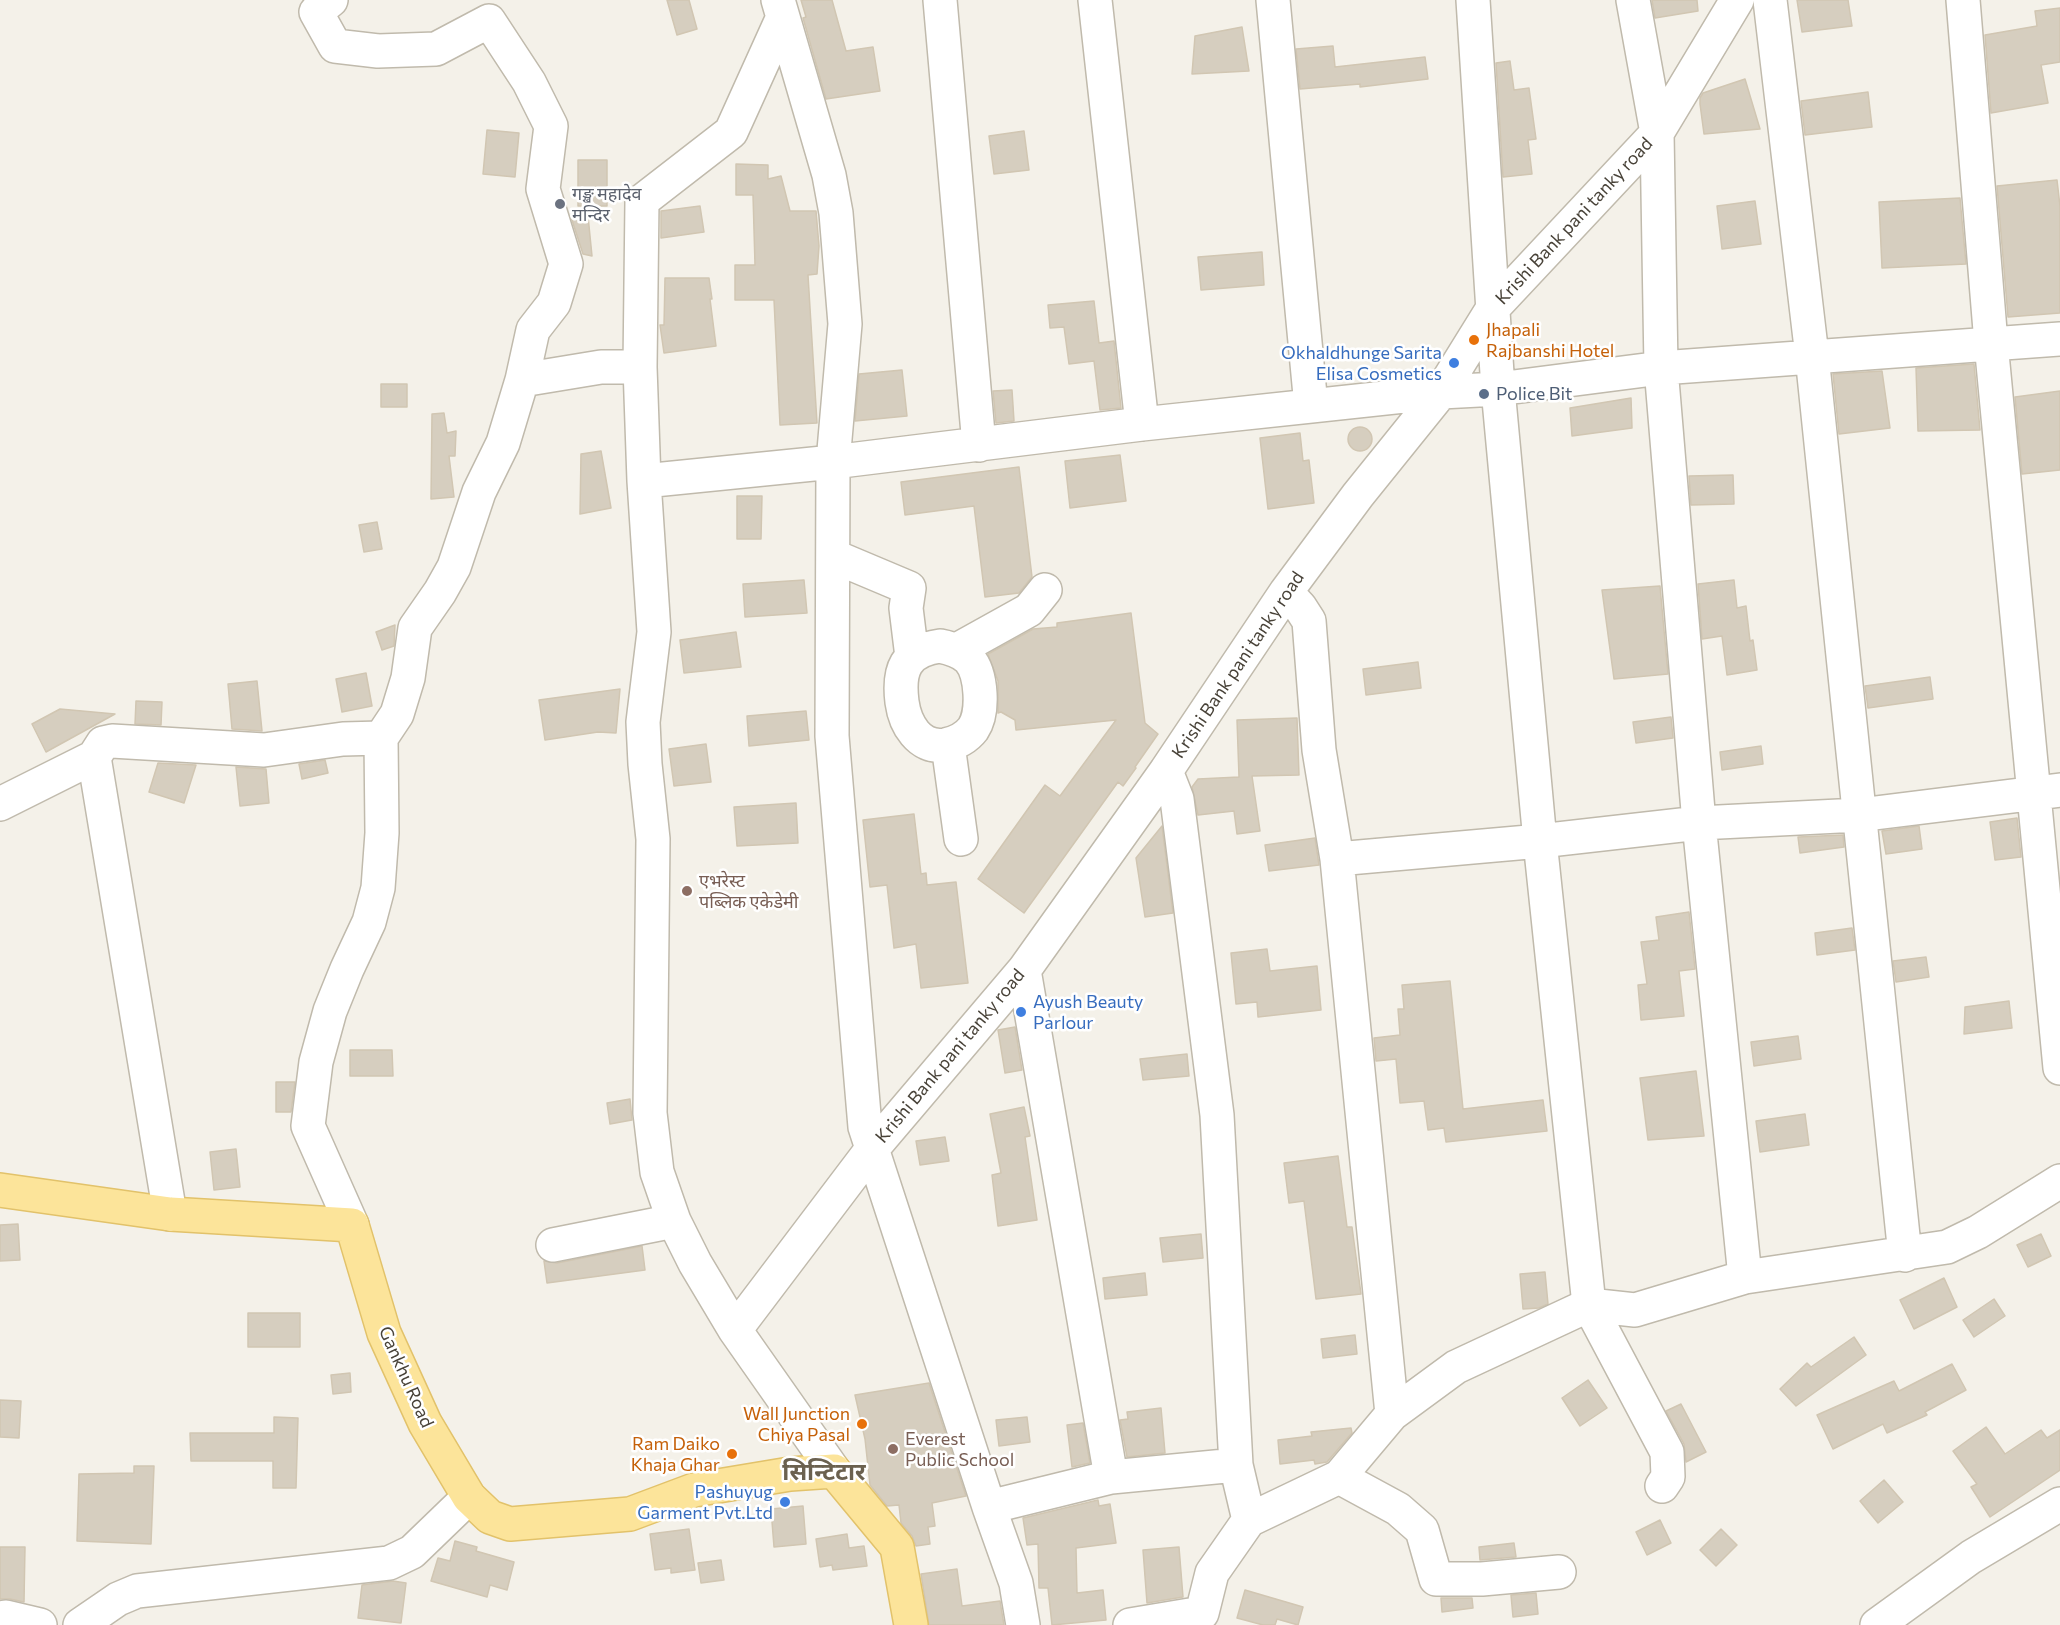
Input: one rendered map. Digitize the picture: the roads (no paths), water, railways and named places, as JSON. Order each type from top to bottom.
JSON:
[{"type":"main road","points":[[0,1190],[170,1214],[352,1225]]},
{"type":"main road","name":"Gankhu Road","points":[[352,1225],[384,1333],[425,1423],[469,1497],[490,1517],[510,1524],[630,1514],[694,1490],[790,1473],[834,1471]]},
{"type":"main road","points":[[834,1471],[897,1547],[911,1625]]},
{"type":"street","points":[[940,0],[979,445]]},
{"type":"street","points":[[1095,0],[1142,424]]},
{"type":"street","points":[[1273,0],[1311,406]]},
{"type":"street","points":[[1473,0],[1498,389],[1540,841],[1589,1305],[1667,1452],[1668,1477],[1662,1486]]},
{"type":"street","points":[[1634,0],[1657,132],[1661,368],[1700,824],[1745,1277]]},
{"type":"street","name":"Krishi Bank pani tanky road","points":[[735,1330],[872,1149],[1024,970],[1166,771],[1286,592],[1358,495],[1441,392],[1493,308],[1657,132],[1737,0]]},
{"type":"street","points":[[1770,0],[1812,356],[1905,1255]]},
{"type":"street","points":[[1963,0],[1991,343],[2047,791],[2060,1068]]},
{"type":"street","points":[[318,4],[335,46],[378,51],[436,49],[489,21],[529,82],[551,126],[543,189],[566,264],[554,303],[533,330],[522,380],[503,442],[479,492],[454,567],[415,628],[408,678],[397,714],[381,738],[382,833],[378,888],[369,922],[347,969],[327,1021],[316,1062],[308,1126],[352,1225]]},
{"type":"street","points":[[780,9],[731,132],[642,201],[640,367],[644,481],[654,632],[643,722],[653,839],[650,1113],[657,1172],[674,1221],[695,1263],[735,1330],[834,1471]]},
{"type":"street","points":[[780,9],[829,176],[836,213],[845,324],[833,462],[832,736],[865,1127],[1016,1583],[1023,1625]]},
{"type":"street","points":[[644,481],[833,462],[1142,424],[1441,392],[1498,389],[1661,368],[2060,339]]},
{"type":"street","points":[[522,380],[601,367],[640,367]]},
{"type":"street","points":[[833,556],[909,588],[906,608],[912,657]]},
{"type":"street","points":[[957,650],[1029,610],[1045,590]]},
{"type":"street","points":[[1286,592],[1309,621],[1319,750],[1337,859],[1392,1414]]},
{"type":"street","points":[[940,646],[957,650],[969,659],[976,673],[981,711],[969,735],[948,745],[939,746],[924,741],[914,734],[904,718],[900,684],[904,667],[912,657],[927,648],[940,646]]},
{"type":"street","points":[[0,804],[94,757],[103,743],[112,741],[264,750],[343,739],[381,738]]},
{"type":"street","points":[[948,745],[961,839]]},
{"type":"street","points":[[94,757],[170,1214]]},
{"type":"street","points":[[1166,771],[1177,799],[1216,1115],[1236,1465],[1249,1520]]},
{"type":"street","points":[[1337,859],[1700,824],[1859,815],[2047,791]]},
{"type":"street","points":[[1024,970],[1111,1477]]},
{"type":"street","points":[[1130,1625],[1207,1619],[1212,1573],[1249,1520],[1339,1477],[1392,1414],[1456,1367],[1589,1305],[1635,1310],[1745,1277],[1947,1247],[1978,1232],[2060,1181]]},
{"type":"street","points":[[553,1245],[674,1221]]},
{"type":"street","points":[[989,1506],[1111,1477],[1236,1465]]},
{"type":"street","points":[[1339,1477],[1398,1509],[1422,1530],[1436,1580],[1482,1579],[1559,1572]]},
{"type":"street","points":[[80,1625],[118,1599],[137,1592],[389,1563],[412,1552],[469,1497]]},
{"type":"street","points":[[1877,1625],[1971,1557],[2060,1504]]},
{"type":"street","points":[[0,1618],[6,1617],[40,1625]]},
{"type":"place","name":"गङ्खु महादेव मन्दिर","points":[[560,204]]},
{"type":"place","name":"Jhapali Rajbanshi Hotel","points":[[1474,340]]},
{"type":"place","name":"Okhaldhunge Sarita Elisa Cosmetics","points":[[1454,363]]},
{"type":"place","name":"Police Bit","points":[[1484,394]]},
{"type":"place","name":"एभरेस्ट पब्लिक एकेडेमी","points":[[687,891]]},
{"type":"place","name":"Ayush Beauty Parlour","points":[[1021,1012]]},
{"type":"place","name":"Wall Junction Chiya Pasal","points":[[862,1424]]},
{"type":"place","name":"Everest Public School","points":[[893,1449]]},
{"type":"place","name":"Ram Daiko Khaja Ghar","points":[[732,1454]]},
{"type":"place","name":"Pashuyug Garment Pvt.Ltd","points":[[785,1502]]},
{"type":"district","name":"सिन्टिटार","points":[[824,1472]]}]
